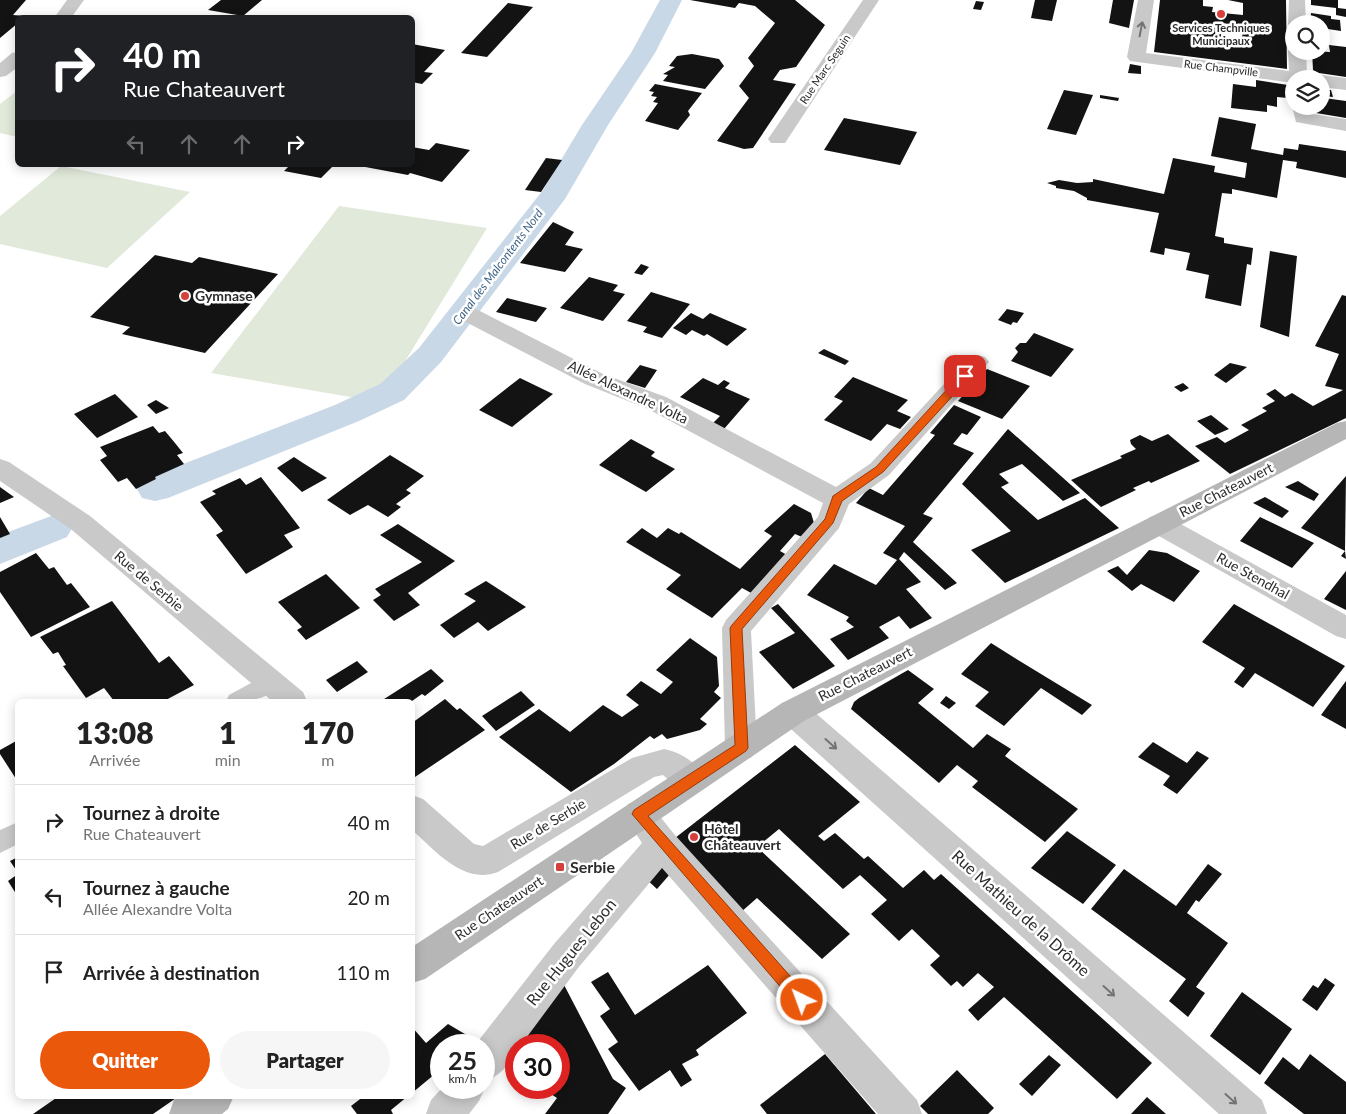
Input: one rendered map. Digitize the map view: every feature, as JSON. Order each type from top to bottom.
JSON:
[{"type":"street","points":[[64,15],[76,0]]},
{"type":"street","name":"Rue Marc Seguin","points":[[778,139],[872,0]]},
{"type":"street","name":"Rue Champville","points":[[1146,0],[1136,57],[1285,76]]},
{"type":"street","points":[[1297,0],[1297,15]]},
{"type":"street","points":[[0,72],[15,60]]},
{"type":"street","points":[[1330,82],[1346,84]]},
{"type":"street","points":[[1302,115],[1303,118],[1346,125]]},
{"type":"street","name":"Allée Alexandre Volta","points":[[470,315],[594,379],[657,403],[837,499]]},
{"type":"street","points":[[741,748],[736,628],[830,521],[837,499],[880,470],[977,362]]},
{"type":"street","name":"Rue Chateauvert","points":[[415,965],[794,712],[1346,429]]},
{"type":"street","name":"Rue de Serbie","points":[[0,468],[75,519],[290,699]]},
{"type":"street","name":"Rue Stendhal","points":[[1159,524],[1346,628]]},
{"type":"street","name":"Rue Mathieu de la Drôme","points":[[794,712],[1248,1114]]},
{"type":"street","name":"Rue de Serbie","points":[[415,812],[464,856],[486,862],[642,767],[659,760],[673,764],[690,780]]},
{"type":"street","points":[[639,814],[662,844],[903,1114]]},
{"type":"street","name":"Rue Hugues Lebon","points":[[495,1050],[566,956],[662,844]]},
{"type":"street","points":[[188,1114],[210,1099]]},
{"type":"street","points":[[445,1114],[457,1099]]},
{"type":"lane","points":[[240,699],[269,682]]},
{"type":"lane","points":[[0,842],[15,834]]},
{"type":"green space","points":[[15,93],[15,137],[0,133],[0,104]]},
{"type":"green space","points":[[60,167],[190,192],[107,268],[0,244],[0,216]]},
{"type":"green space","points":[[339,206],[487,228],[380,402],[211,373]]},
{"type":"building","points":[[0,0],[26,0],[13,15],[15,15],[15,26],[0,38]]},
{"type":"building","points":[[221,0],[262,0],[244,15],[208,10]]},
{"type":"building","points":[[690,0],[795,0],[825,25],[796,67],[780,70],[773,80],[796,84],[753,148],[744,149],[717,141],[749,98],[739,86],[754,66],[748,58],[775,23],[755,6],[739,3],[735,8]]},
{"type":"building","points":[[1035,0],[1057,0],[1052,21],[1031,18]]},
{"type":"building","points":[[1113,0],[1134,0],[1129,28],[1109,23]]},
{"type":"building","points":[[1160,0],[1203,0],[1203,6],[1213,7],[1212,12],[1243,15],[1243,3],[1228,0],[1286,0],[1285,60],[1287,60],[1287,69],[1154,52]],"holes":[[[1222,23],[1243,26],[1242,39],[1221,36]]]},
{"type":"building","points":[[1311,0],[1338,0],[1338,8],[1346,9],[1346,17],[1336,15],[1336,8],[1311,5]]},
{"type":"building","points":[[976,1],[984,2],[981,10],[973,9]]},
{"type":"building","points":[[508,3],[533,7],[487,57],[461,53]]},
{"type":"building","points":[[1330,16],[1331,19],[1340,20],[1341,31],[1330,29]]},
{"type":"building","points":[[415,45],[445,50],[424,72],[433,73],[422,84],[415,83]]},
{"type":"building","points":[[1330,45],[1346,47],[1346,77],[1330,75],[1330,70],[1313,70],[1312,60],[1330,60]]},
{"type":"building","points":[[692,54],[719,59],[724,66],[705,89],[663,81],[668,75],[663,74],[675,67],[669,66],[677,56]]},
{"type":"building","points":[[1130,64],[1141,66],[1141,74],[1128,73]]},
{"type":"building","points":[[1256,80],[1285,85],[1285,98],[1277,97],[1277,107],[1267,105],[1267,112],[1231,108],[1233,84],[1256,87]]},
{"type":"building","points":[[655,84],[702,93],[688,111],[690,115],[678,130],[645,121],[658,103],[653,102],[657,97],[651,96],[654,92],[649,91]]},
{"type":"building","points":[[1064,90],[1093,95],[1076,135],[1047,129]]},
{"type":"building","points":[[1100,95],[1119,98],[1118,101],[1100,98]]},
{"type":"building","points":[[1330,99],[1346,101],[1346,118],[1328,115],[1330,115]]},
{"type":"building","points":[[1219,117],[1256,124],[1251,149],[1283,155],[1284,148],[1298,150],[1299,144],[1346,151],[1346,178],[1296,168],[1297,162],[1283,160],[1277,198],[1232,189],[1232,194],[1222,193],[1215,236],[1224,238],[1224,243],[1253,248],[1251,265],[1247,264],[1241,306],[1205,298],[1209,275],[1186,270],[1190,253],[1165,248],[1164,255],[1150,252],[1159,213],[1087,200],[1087,198],[1074,191],[1056,188],[1056,186],[1047,183],[1059,180],[1077,183],[1093,182],[1093,179],[1164,194],[1173,158],[1215,166],[1214,172],[1245,178],[1247,163],[1211,156]]},
{"type":"building","points":[[844,118],[917,132],[900,165],[824,150]]},
{"type":"building","points":[[436,143],[470,150],[442,182],[410,173],[408,175],[365,167],[415,167],[415,148],[429,150]]},
{"type":"building","points":[[546,158],[562,160],[541,192],[525,190]]},
{"type":"building","points":[[288,167],[332,167],[321,178],[284,171]]},
{"type":"building","points":[[553,222],[574,232],[565,245],[583,249],[565,272],[520,263]]},
{"type":"building","points":[[1270,251],[1297,256],[1289,337],[1260,327]]},
{"type":"building","name":"Gymnase","points":[[155,255],[192,263],[199,257],[278,274],[205,353],[122,334],[130,327],[90,317]]},
{"type":"building","points":[[641,264],[649,267],[642,275],[634,273]]},
{"type":"building","points":[[589,277],[618,285],[613,291],[625,294],[603,321],[560,308]]},
{"type":"building","points":[[651,292],[690,304],[662,338],[643,332],[647,327],[627,321]]},
{"type":"building","points":[[1342,295],[1346,296],[1346,418],[1230,474],[1195,446],[1217,437],[1225,443],[1249,430],[1241,425],[1267,411],[1262,408],[1275,401],[1266,394],[1275,389],[1285,397],[1292,393],[1313,406],[1343,390],[1325,386],[1339,354],[1315,346]]},
{"type":"building","points":[[507,298],[547,308],[536,322],[496,312]]},
{"type":"building","points":[[1007,309],[1024,313],[1017,323],[1013,322],[1011,325],[998,320]]},
{"type":"building","points":[[691,313],[703,319],[710,313],[747,329],[727,346],[707,334],[704,336],[692,330],[686,335],[673,328]]},
{"type":"building","points":[[1034,333],[1074,349],[1051,377],[1011,361],[1018,352],[1015,348],[1020,343],[1026,343]]},
{"type":"building","points":[[824,349],[849,361],[845,365],[818,353]]},
{"type":"building","points":[[1230,363],[1247,367],[1226,383],[1214,375]]},
{"type":"building","points":[[640,365],[657,370],[645,388],[626,382]]},
{"type":"building","points":[[987,369],[1030,386],[1002,419],[958,401]]},
{"type":"building","points":[[853,377],[908,400],[897,411],[911,417],[900,429],[887,424],[871,441],[824,420],[843,401],[834,397]]},
{"type":"building","points":[[520,378],[553,394],[512,427],[479,410]]},
{"type":"building","points":[[703,378],[718,385],[724,380],[730,383],[725,388],[750,399],[724,429],[713,423],[720,416],[680,397]]},
{"type":"building","points":[[1183,383],[1189,388],[1181,392],[1174,387]]},
{"type":"building","points":[[115,394],[138,417],[97,438],[74,414]]},
{"type":"building","points":[[156,400],[169,408],[156,414],[147,405]]},
{"type":"building","points":[[954,405],[981,417],[967,435],[962,433],[953,444],[974,453],[923,514],[933,518],[913,542],[957,583],[945,590],[904,552],[899,559],[921,582],[906,589],[932,618],[910,629],[899,616],[879,627],[889,638],[848,660],[830,639],[854,627],[846,621],[849,617],[807,595],[834,564],[876,585],[897,560],[883,553],[905,526],[856,503],[869,488],[883,495],[935,435],[930,433]]},
{"type":"building","points":[[1211,415],[1229,429],[1215,435],[1197,421]]},
{"type":"building","points":[[153,426],[159,433],[165,431],[175,443],[183,453],[177,455],[184,464],[155,477],[156,479],[136,489],[127,478],[118,482],[100,460],[107,456],[100,447]]},
{"type":"building","points":[[1008,429],[1080,493],[1063,501],[1022,464],[999,474],[1009,483],[1001,487],[1038,520],[1085,498],[1119,528],[1005,583],[971,550],[1011,531],[962,484]]},
{"type":"building","points":[[1168,434],[1200,461],[1151,483],[1149,481],[1133,488],[1136,490],[1101,507],[1071,480],[1122,458],[1120,456],[1136,449],[1130,440],[1140,435],[1152,441]]},
{"type":"building","points":[[631,439],[655,452],[651,456],[675,469],[646,492],[599,465]]},
{"type":"building","points":[[390,455],[424,476],[406,490],[411,493],[396,504],[401,507],[388,517],[368,505],[350,515],[327,500]]},
{"type":"building","points":[[294,457],[327,478],[302,492],[277,468]]},
{"type":"building","points":[[1346,476],[1345,551],[1301,528]]},
{"type":"building","points":[[261,477],[300,528],[284,535],[293,547],[246,574],[216,535],[223,531],[200,502],[216,494],[212,491],[240,478],[246,485]]},
{"type":"building","points":[[1298,481],[1319,494],[1314,501],[1285,487]]},
{"type":"building","points":[[0,487],[14,497],[0,503]]},
{"type":"building","points":[[1265,497],[1289,511],[1282,518],[1253,503]]},
{"type":"building","points":[[794,504],[811,513],[814,523],[802,537],[795,534],[780,551],[787,555],[753,594],[742,588],[712,618],[666,589],[681,575],[626,542],[642,528],[657,538],[668,528],[679,534],[681,532],[740,569],[772,536],[764,531]]},
{"type":"building","points":[[0,517],[10,534],[0,538]]},
{"type":"building","points":[[1260,517],[1314,543],[1292,568],[1240,541]]},
{"type":"building","points":[[398,524],[455,561],[408,593],[420,605],[394,621],[373,600],[381,595],[375,589],[422,562],[380,535]]},
{"type":"building","points":[[1149,550],[1167,553],[1200,571],[1174,602],[1141,584],[1132,591],[1107,571],[1118,566],[1127,575]]},
{"type":"building","points":[[1345,551],[1346,559],[1341,556]]},
{"type":"building","points":[[36,553],[49,569],[54,567],[67,585],[71,583],[90,607],[31,637],[0,592],[0,572]]},
{"type":"building","points":[[1346,571],[1346,610],[1324,599]]},
{"type":"building","points":[[326,574],[360,608],[306,640],[297,630],[302,627],[278,602]]},
{"type":"building","points":[[486,581],[526,607],[488,631],[478,622],[454,638],[440,625],[476,601],[464,594]]},
{"type":"building","points":[[112,601],[159,663],[169,656],[194,685],[168,699],[112,699],[104,688],[86,698],[63,666],[66,665],[58,652],[53,654],[40,637]]},
{"type":"building","points":[[778,604],[835,666],[793,689],[759,652],[795,633],[771,608]]},
{"type":"building","points":[[1234,604],[1345,666],[1313,707],[1255,673],[1243,688],[1234,682],[1245,668],[1202,642]]},
{"type":"building","points":[[690,638],[717,657],[719,686],[714,692],[721,698],[700,719],[707,724],[700,730],[667,739],[662,734],[654,739],[650,736],[614,764],[571,792],[499,737],[539,709],[570,732],[603,705],[622,717],[639,705],[626,695],[641,681],[661,694],[673,682],[656,670]]},
{"type":"building","points":[[991,643],[1092,705],[1082,715],[1041,688],[1004,726],[975,706],[989,692],[961,674]]},
{"type":"building","points":[[357,661],[368,672],[337,692],[326,680]]},
{"type":"building","points":[[431,669],[444,681],[425,696],[422,694],[415,699],[384,699]]},
{"type":"building","points":[[908,670],[934,689],[918,703],[973,748],[987,734],[1011,749],[1005,756],[1078,809],[1045,842],[972,787],[978,781],[957,765],[939,783],[851,709],[854,702],[859,698]]},
{"type":"building","points":[[1346,681],[1346,729],[1321,715]]},
{"type":"building","points":[[521,691],[535,705],[496,731],[482,716]]},
{"type":"building","points":[[946,696],[956,703],[949,709],[940,703]]},
{"type":"building","points":[[445,699],[457,710],[460,708],[485,730],[415,777],[415,721]]},
{"type":"building","points":[[15,742],[15,777],[0,754],[0,750]]},
{"type":"building","points":[[1153,742],[1187,763],[1197,751],[1209,758],[1177,794],[1163,785],[1170,776],[1138,757]]},
{"type":"building","points":[[795,745],[860,802],[818,836],[824,841],[835,833],[864,859],[868,856],[903,888],[924,870],[934,880],[941,874],[1152,1063],[1117,1099],[1004,997],[978,1021],[968,1010],[994,987],[978,973],[963,987],[957,981],[951,986],[930,965],[940,956],[912,929],[899,941],[871,914],[887,900],[860,875],[843,889],[779,829],[757,847],[850,934],[822,959],[757,898],[740,913],[675,838]]},
{"type":"building","points":[[1067,831],[1116,865],[1083,904],[1031,868]]},
{"type":"building","points":[[15,858],[15,868],[10,861]]},
{"type":"building","points":[[659,858],[671,873],[657,889],[644,877]]},
{"type":"building","points":[[1208,864],[1222,874],[1199,902],[1196,900],[1187,913],[1228,943],[1196,987],[1205,993],[1188,1017],[1169,1001],[1186,979],[1091,909],[1124,869],[1176,906]]},
{"type":"building","points":[[15,876],[15,892],[8,881]]},
{"type":"building","points":[[708,965],[747,1013],[696,1050],[699,1055],[682,1064],[692,1080],[681,1087],[670,1070],[639,1091],[608,1049],[618,1042],[600,1016],[610,1009],[591,982],[608,972],[635,1015]]},
{"type":"building","points":[[1325,978],[1335,985],[1317,1011],[1302,1000],[1313,985],[1318,988]]},
{"type":"building","points":[[562,981],[613,1079],[626,1088],[608,1114],[545,1114],[556,1099],[570,1099],[570,1034],[522,1034]]},
{"type":"building","points":[[1242,992],[1292,1029],[1260,1075],[1210,1036]]},
{"type":"building","points":[[448,1024],[465,1034],[436,1034]]},
{"type":"building","points":[[415,1030],[426,1043],[430,1040],[430,1078],[415,1091]]},
{"type":"building","points":[[825,1054],[876,1114],[767,1114],[760,1105]]},
{"type":"building","points":[[1310,1054],[1346,1082],[1346,1114],[1304,1114],[1264,1083],[1283,1057],[1299,1070]]},
{"type":"building","points":[[1049,1055],[1061,1065],[1032,1096],[1019,1084]]},
{"type":"building","points":[[957,1070],[994,1108],[988,1114],[928,1114],[920,1106]]},
{"type":"building","points":[[1147,1097],[1166,1114],[1131,1114]]},
{"type":"building","points":[[55,1099],[175,1099],[153,1114],[33,1114]]},
{"type":"building","points":[[360,1099],[404,1099],[391,1110],[393,1114],[357,1114],[351,1106]]},
{"type":"waterway","name":"Canal des Malcontents Nord","points":[[155,489],[347,413],[392,392],[430,355],[555,193],[595,125],[643,53],[671,0]]},
{"type":"waterway","name":"Canal des Malcontents Nord","points":[[0,550],[54,528]]},
{"type":"place","name":"Services Techniques Municipaux","points":[[1221,14]]},
{"type":"place","name":"Gymnase","points":[[185,296]]},
{"type":"place","name":"Hôtel Châteauvert","points":[[694,837]]},
{"type":"place","name":"Serbie","points":[[560,867]]},
{"type":"route","points":[[802,1000],[662,844],[639,814],[741,748],[736,628],[830,521],[837,499],[880,470],[965,376]]}]
